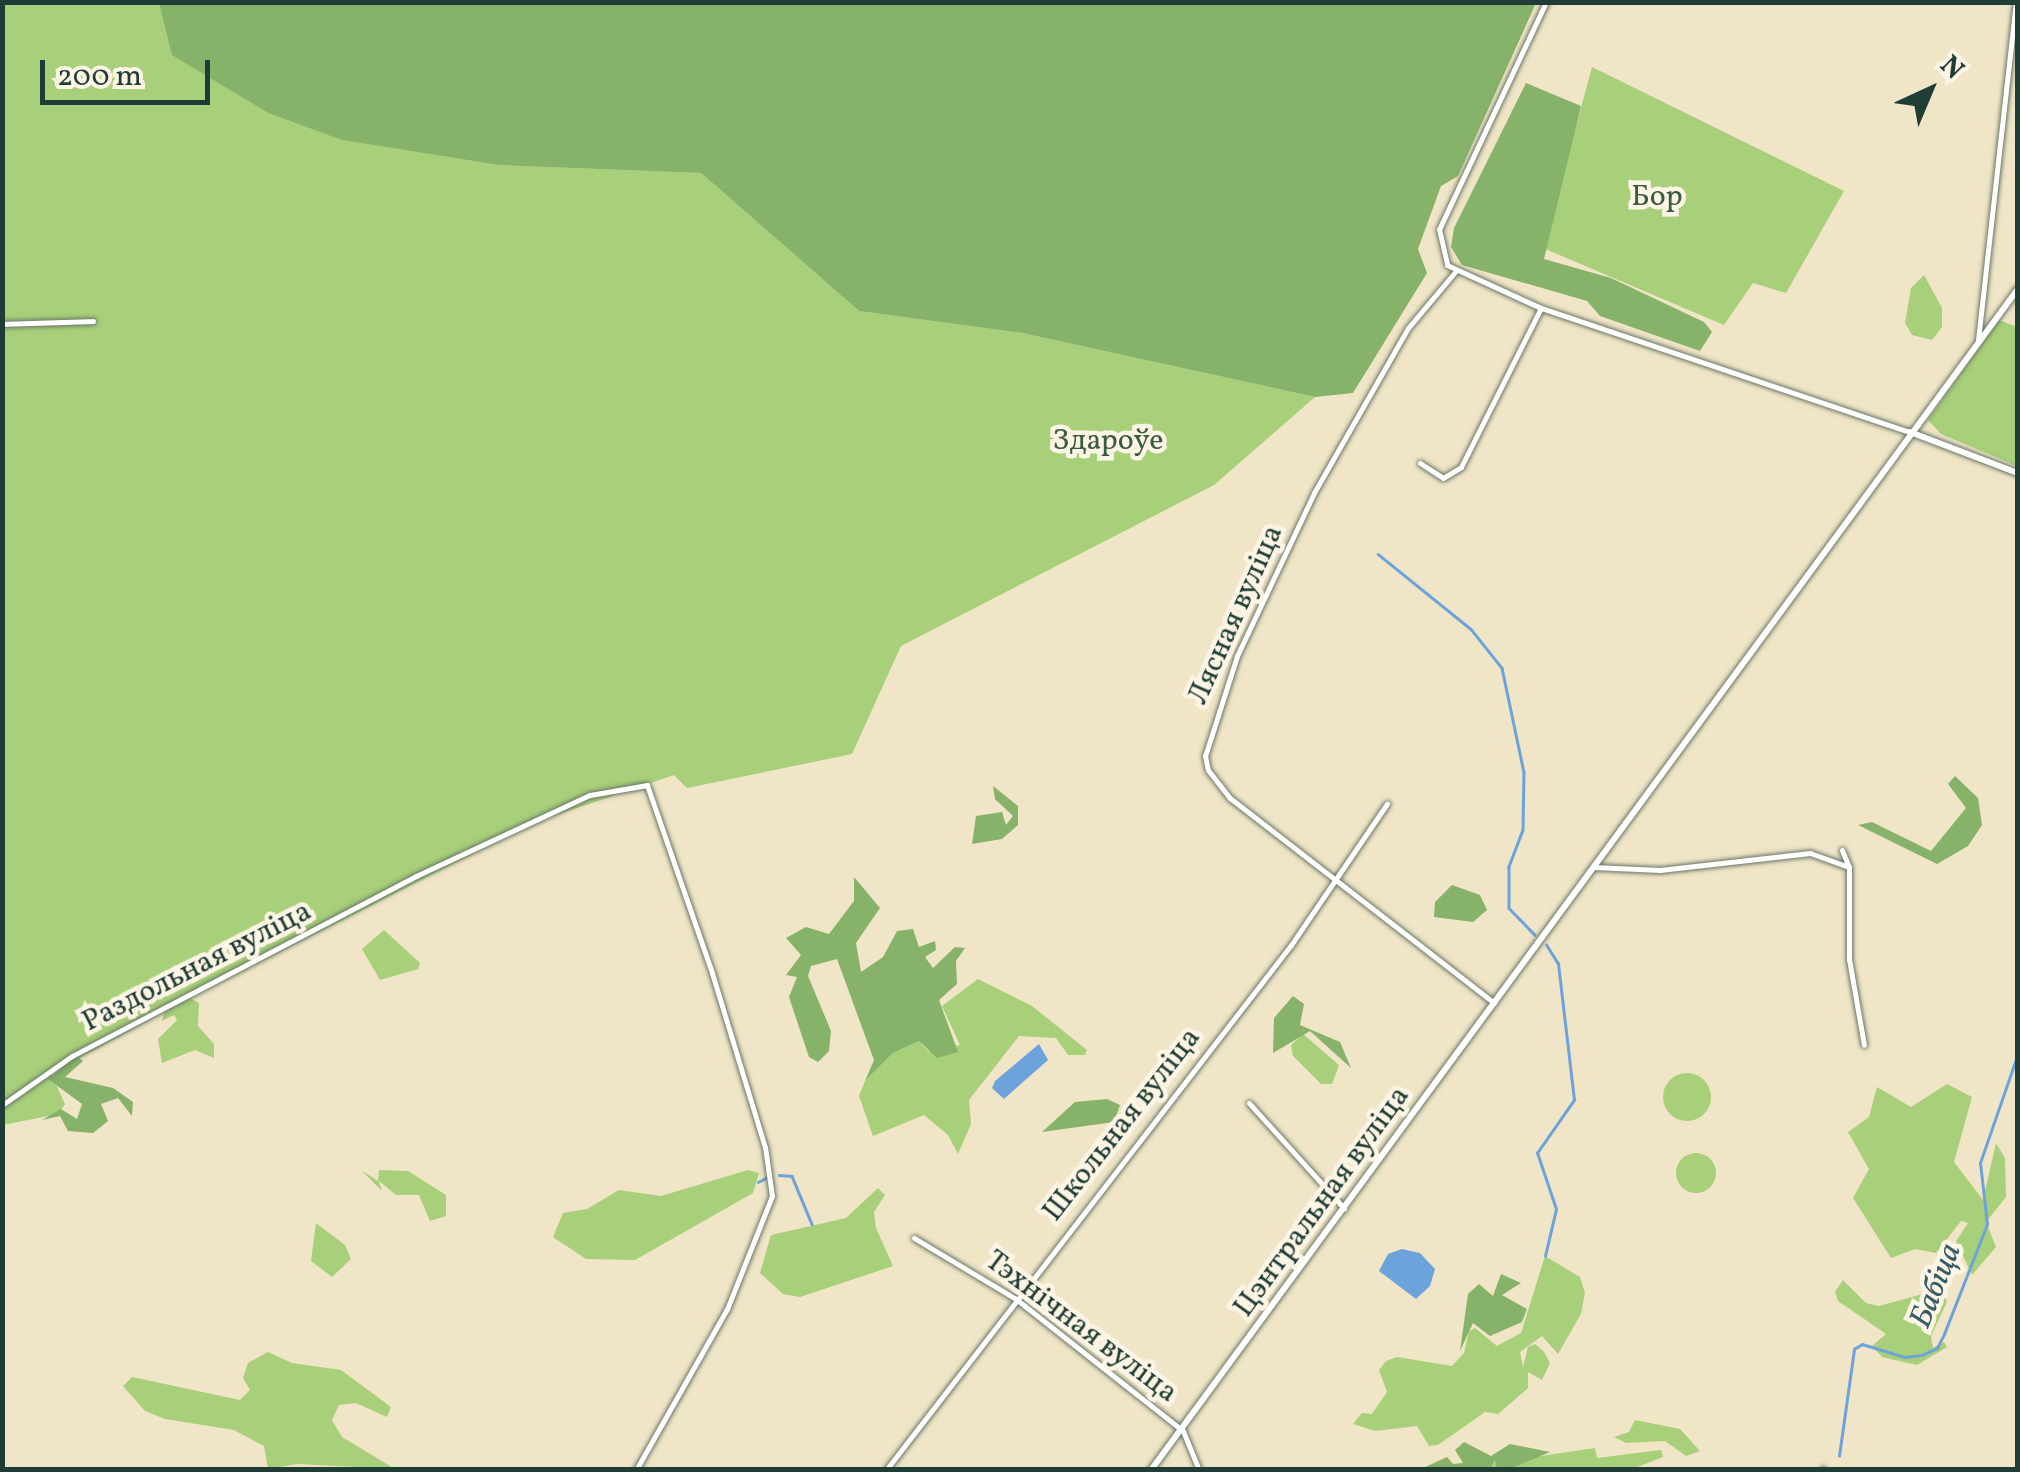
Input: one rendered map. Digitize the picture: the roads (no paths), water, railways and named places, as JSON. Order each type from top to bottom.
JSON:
[{"type":"street","points":[[1978,340],[2016,2]]},
{"type":"street","points":[[1544,4],[1438,229],[1440,251],[1455,272],[1541,308],[1910,432],[2018,473]]},
{"type":"street","name":"Лясная вуліца","points":[[1455,272],[1408,328],[1314,494],[1237,656],[1208,736],[1208,770],[1218,786],[1335,884],[1494,1003]]},
{"type":"street","name":"Цэнтральная вуліца","points":[[1151,1470],[2018,289]]},
{"type":"street","points":[[1420,463],[1444,478],[1461,466],[1541,308]]},
{"type":"street","points":[[1982,312],[1995,317]]},
{"type":"street","points":[[2,324],[94,321]]},
{"type":"street","name":"Раздольная вуліца","points":[[2,1104],[72,1056],[416,876],[590,795],[647,785],[712,972],[772,1185],[761,1234],[727,1309],[692,1375],[658,1420],[636,1470]]},
{"type":"street","name":"Школьная вуліца","points":[[886,1470],[1335,884],[1387,804]]},
{"type":"street","points":[[1842,850],[1849,867],[1849,959],[1864,1045]]},
{"type":"street","points":[[1593,867],[1660,870],[1810,852],[1849,867]]},
{"type":"street","points":[[1249,1103],[1344,1208]]},
{"type":"street","name":"Тэхнічная вуліца","points":[[914,1238],[1016,1299],[1183,1431],[1199,1470]]},
{"type":"water","points":[[1039,1044],[1048,1060],[1004,1099],[992,1088],[995,1081]]},
{"type":"water","points":[[1402,1249],[1420,1253],[1435,1269],[1430,1286],[1416,1299],[1379,1271],[1388,1254]]},
{"type":"waterway","points":[[1378,554],[1471,629],[1502,668],[1524,772],[1523,830],[1509,867],[1509,908],[1535,935]]},
{"type":"waterway","points":[[1545,1256],[1556,1209],[1537,1153],[1574,1100],[1558,964],[1546,945]]},
{"type":"waterway","name":"Бабіца","points":[[1839,1456],[1854,1349],[1862,1344],[1905,1357],[1922,1355],[1937,1348],[1944,1334],[1987,1224],[1980,1163],[2018,1053]]},
{"type":"waterway","points":[[779,1175],[792,1176],[812,1224]]},
{"type":"waterway","points":[[758,1182],[766,1178]]},
{"type":"park label","name":"Бор","points":[[1657,197]]},
{"type":"park label","name":"Здароўе","points":[[1108,441]]}]
